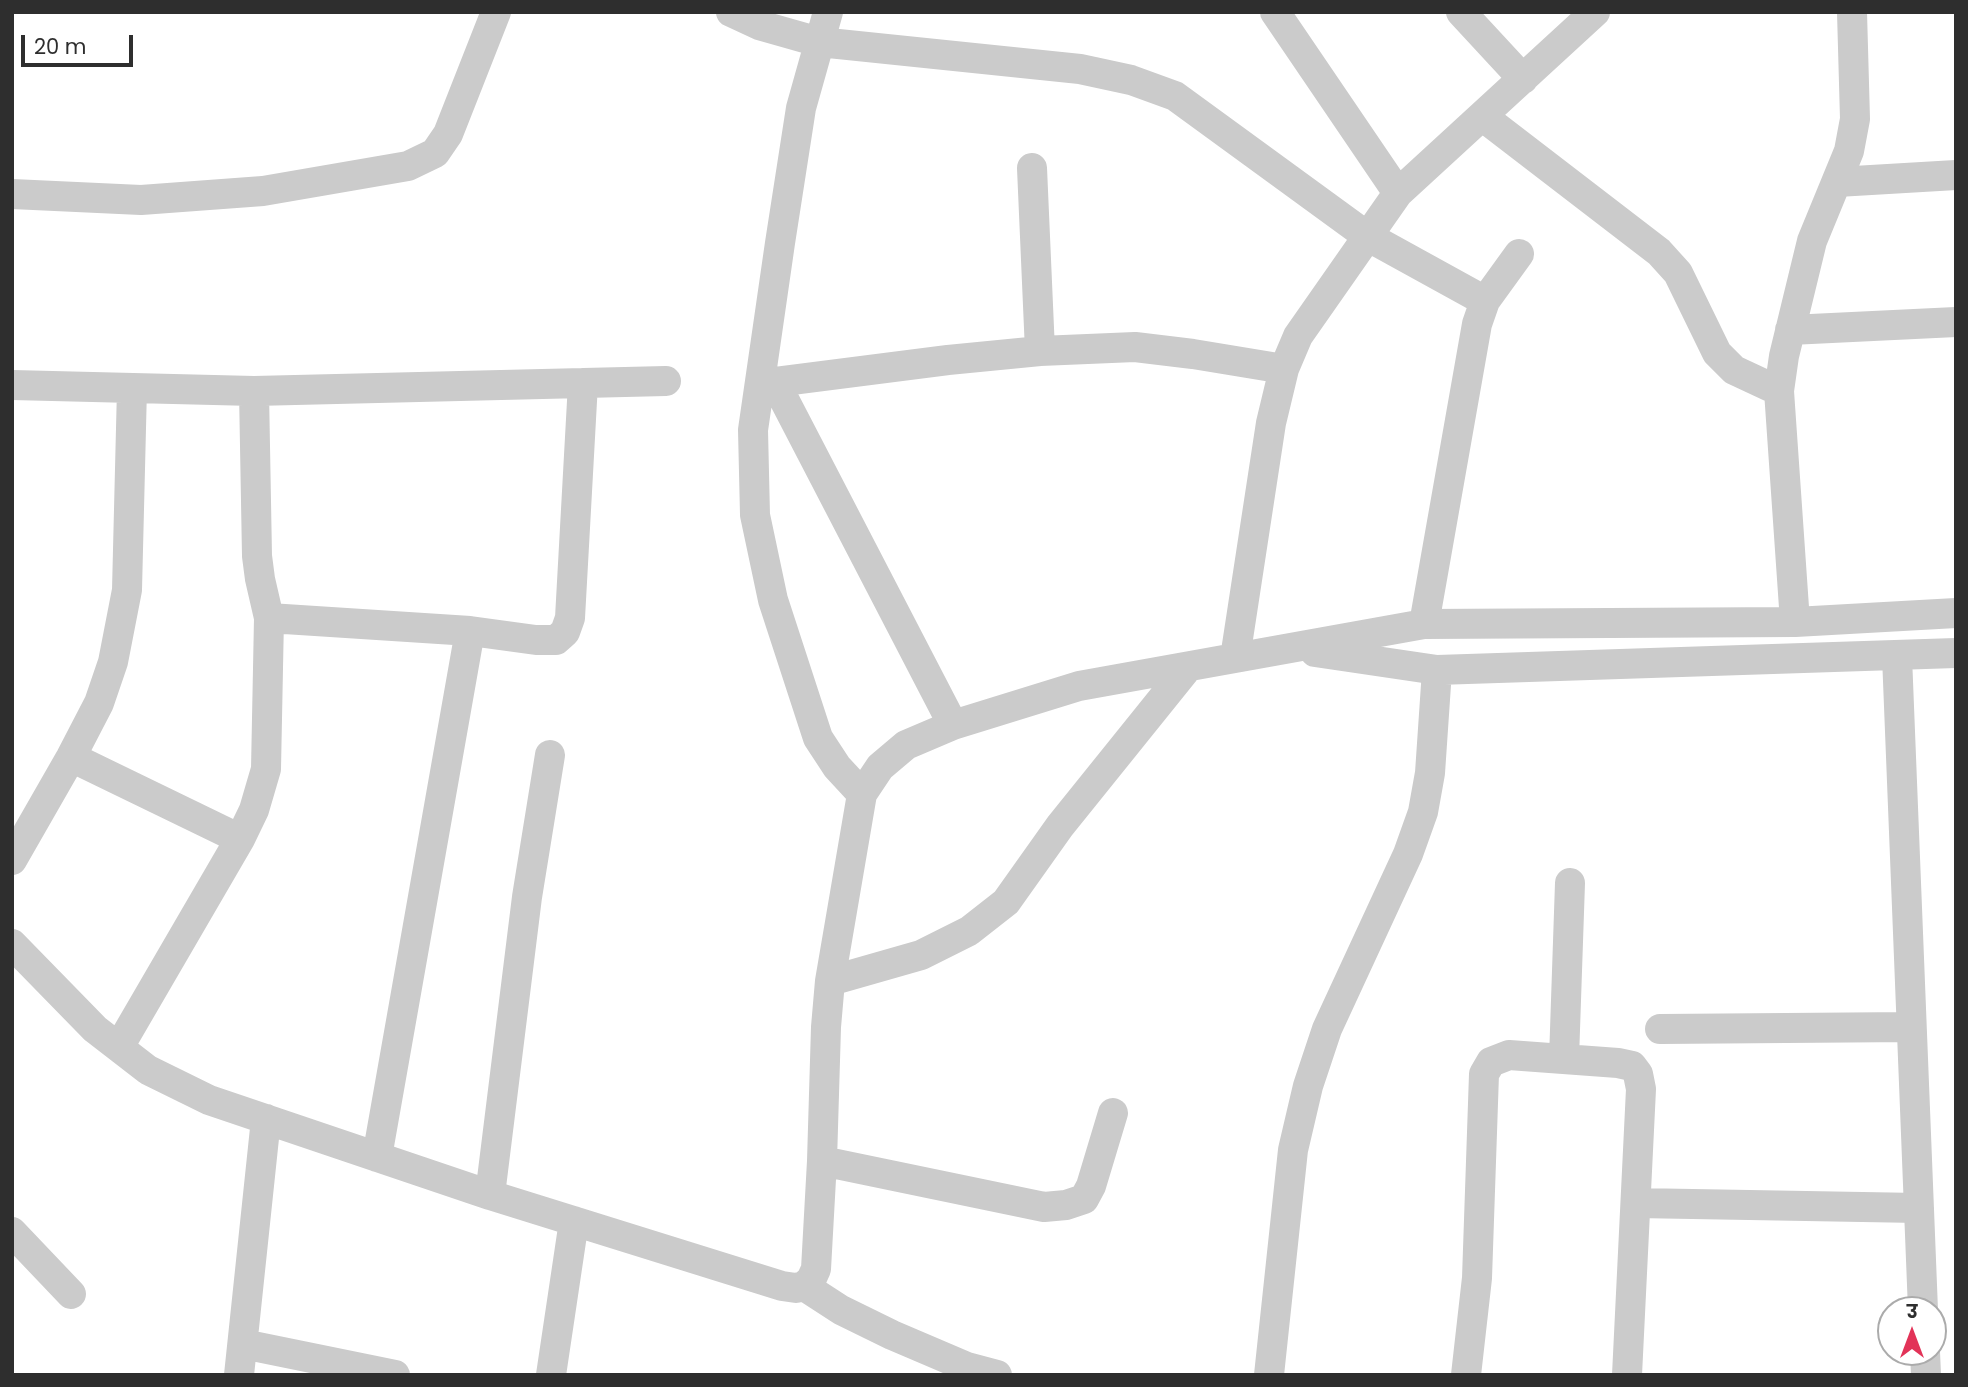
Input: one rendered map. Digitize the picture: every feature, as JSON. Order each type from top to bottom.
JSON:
[{"type":"street","points":[[12,194],[141,200],[263,191],[408,166],[435,153],[448,134],[496,12]]},
{"type":"street","points":[[732,12],[759,25],[820,42],[1080,69],[1131,80],[1175,96],[1367,236],[1485,301]]},
{"type":"street","points":[[828,12],[801,108],[767,383],[753,430],[755,515],[774,600],[818,738],[837,767],[862,794]]},
{"type":"street","points":[[1275,12],[1398,193]]},
{"type":"street","points":[[1461,12],[1523,79]]},
{"type":"street","points":[[1235,658],[1271,423],[1283,369],[1298,336],[1398,193],[1595,12]]},
{"type":"street","points":[[1795,622],[1779,391],[1784,356],[1812,241],[1849,151],[1856,119],[1852,12]]},
{"type":"street","points":[[1482,116],[1659,253],[1678,273],[1717,353],[1734,370],[1779,391]]},
{"type":"street","points":[[1032,168],[1040,351]]},
{"type":"street","points":[[1837,181],[1956,176]]},
{"type":"street","points":[[1424,624],[1477,324],[1485,301],[1519,254]]},
{"type":"street","points":[[1790,330],[1956,323]]},
{"type":"street","points":[[767,383],[947,360],[1040,351],[1135,347],[1283,369]]},
{"type":"street","points":[[12,385],[254,391],[666,381]]},
{"type":"street","points":[[269,618],[470,631],[556,640],[565,632],[570,618],[583,383]]},
{"type":"street","points":[[767,383],[953,725]]},
{"type":"street","points":[[12,860],[99,703],[113,663],[127,590],[132,388]]},
{"type":"street","points":[[120,1047],[240,839],[254,810],[266,769],[269,618],[257,556],[254,391]]},
{"type":"street","points":[[12,944],[95,1029],[148,1070],[209,1100],[490,1195],[782,1286],[796,1288],[811,1280],[816,1269],[830,981],[862,794],[880,767],[906,745],[953,725],[1079,686],[1424,624],[1795,622],[1956,613]]},
{"type":"street","points":[[377,1157],[470,631]]},
{"type":"street","points":[[1290,648],[1437,670],[1956,653]]},
{"type":"street","points":[[1897,656],[1922,1296]]},
{"type":"street","points":[[830,981],[921,955],[969,931],[1006,902],[1060,826],[1188,667]]},
{"type":"street","points":[[1269,1375],[1293,1150],[1308,1086],[1327,1029],[1408,854],[1423,812],[1430,774],[1437,670]]},
{"type":"street","points":[[490,1195],[527,897],[550,755]]},
{"type":"street","points":[[71,757],[240,839]]},
{"type":"street","points":[[1564,1059],[1570,883]]},
{"type":"street","points":[[1660,1029],[1911,1027]]},
{"type":"street","points":[[1466,1375],[1477,1278],[1484,1074],[1491,1062],[1509,1055],[1632,1066],[1638,1074],[1642,1089],[1627,1375]]},
{"type":"street","points":[[822,1161],[1044,1207],[1066,1205],[1084,1199],[1091,1186],[1113,1113]]},
{"type":"street","points":[[239,1375],[266,1119]]},
{"type":"street","points":[[1636,1203],[1919,1208]]},
{"type":"street","points":[[551,1375],[574,1221]]},
{"type":"street","points":[[12,1232],[71,1294]]},
{"type":"street","points":[[804,1286],[841,1310],[892,1335],[967,1367],[997,1375]]},
{"type":"street","points":[[243,1344],[395,1375]]}]
